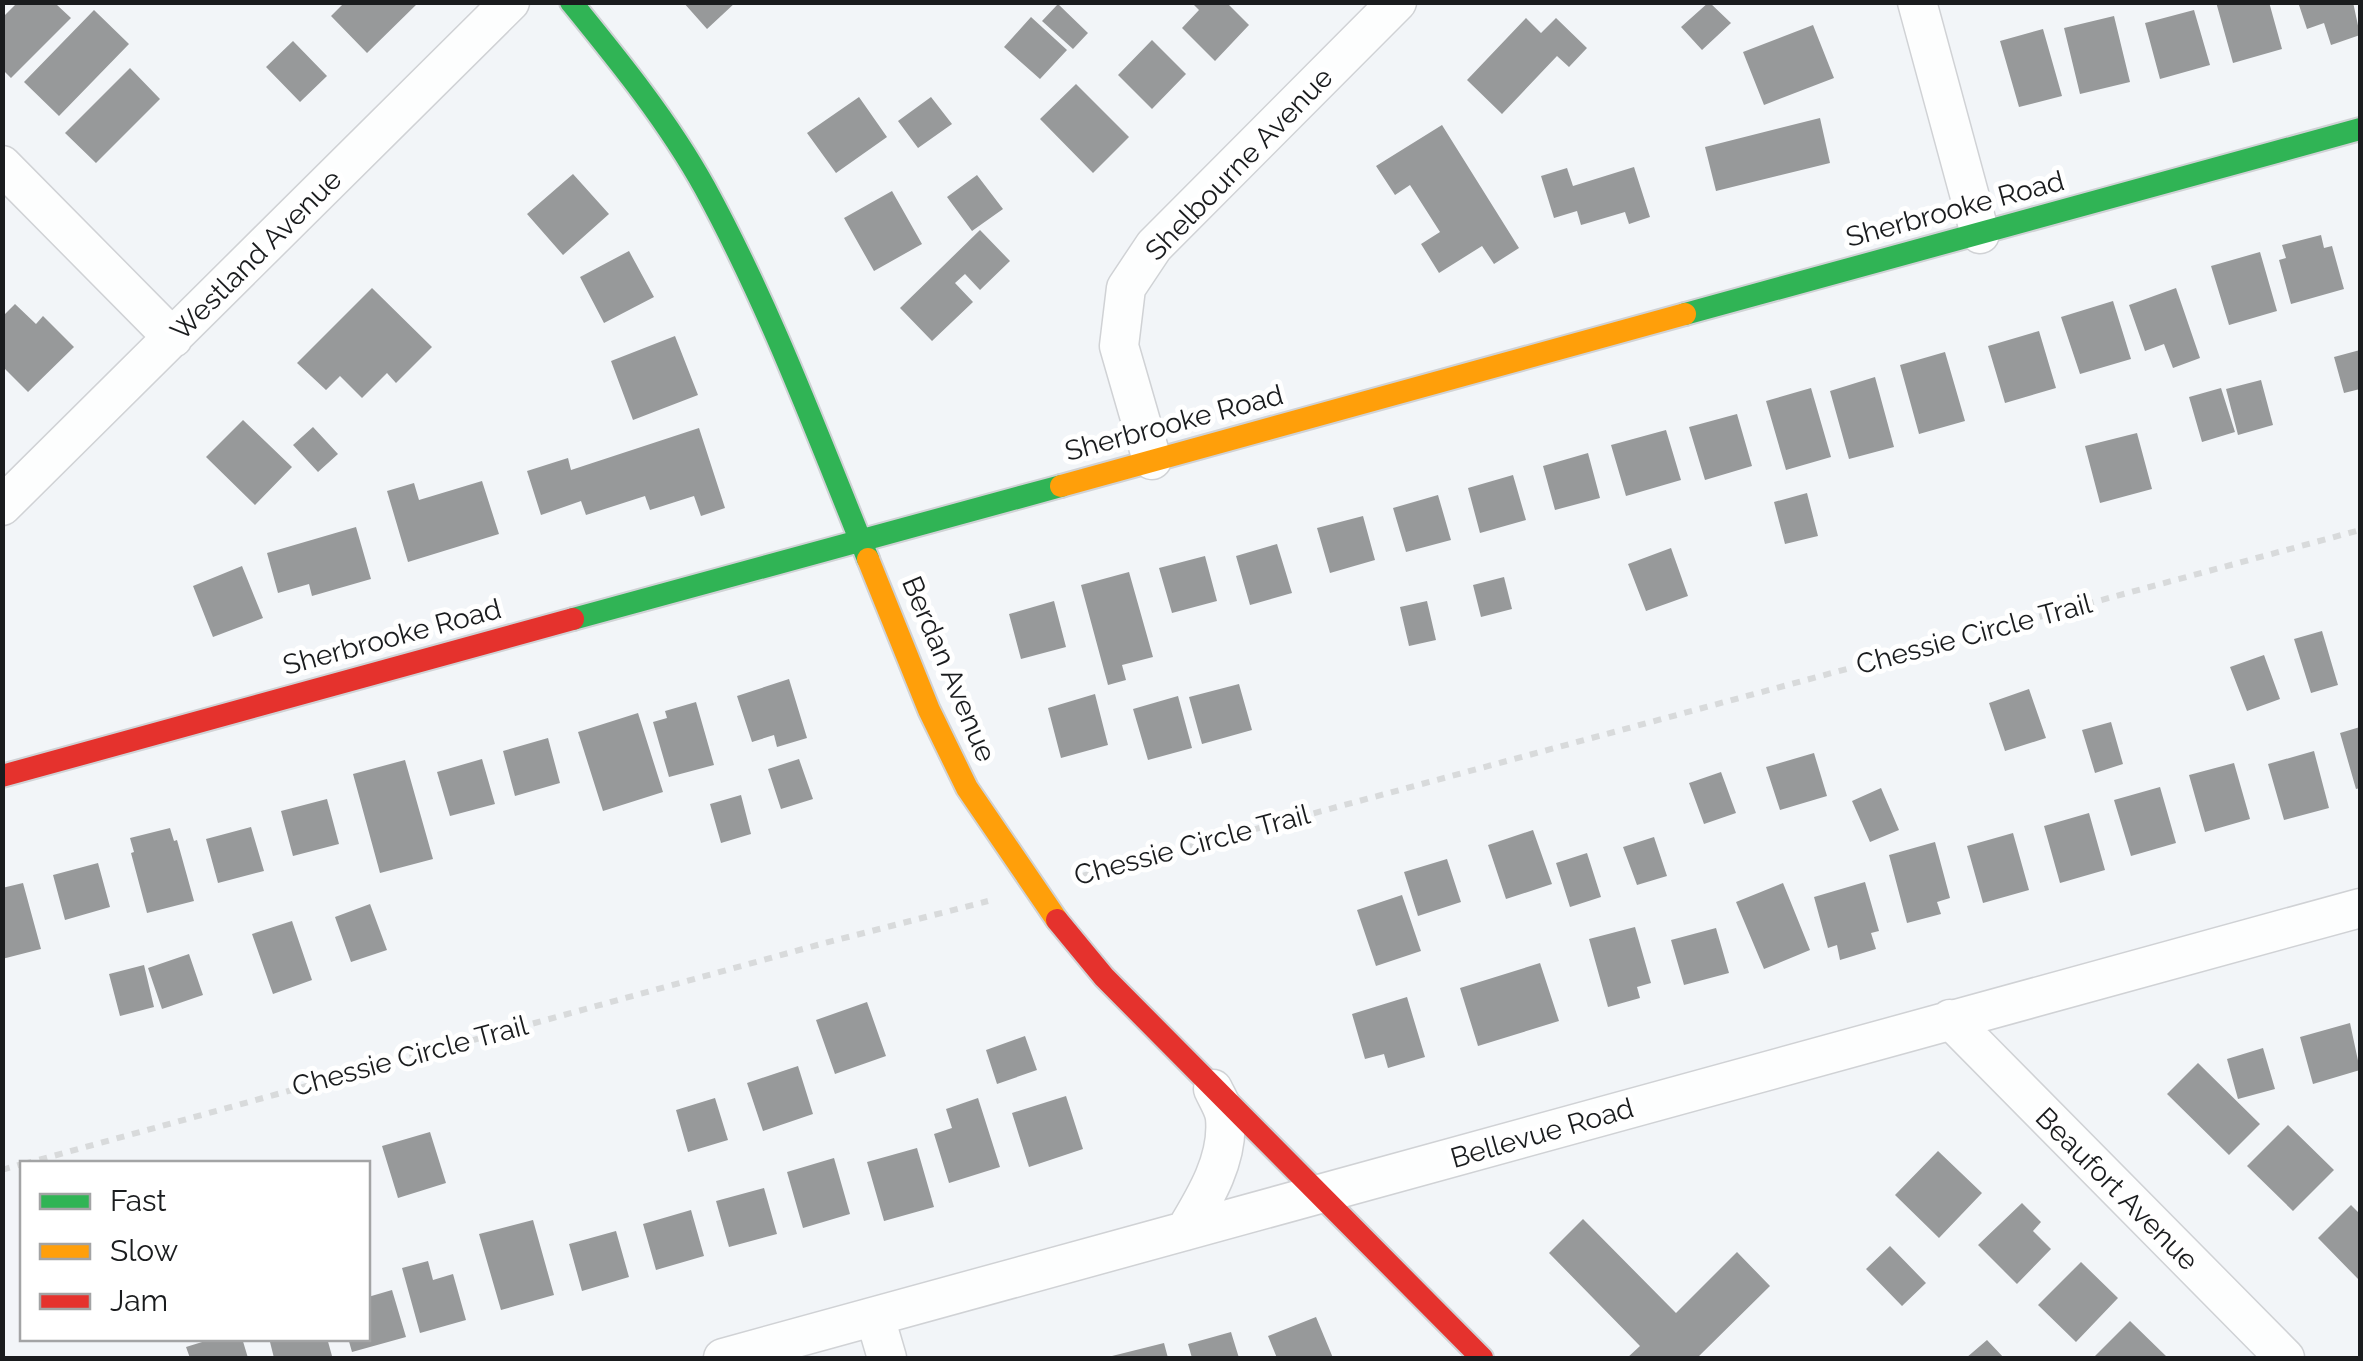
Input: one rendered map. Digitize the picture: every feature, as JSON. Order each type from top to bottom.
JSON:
[{"type":"street","name":"Westland Avenue","points":[[2,506],[510,2]]},
{"type":"street","name":"Berdan Avenue","points":[[571,2],[641,88],[704,186],[770,316],[928,710],[959,772],[1034,887],[1104,977],[1482,1358]]},
{"type":"street","name":"Shelbourne Avenue","points":[[1152,460],[1119,346],[1126,288],[1154,246],[1397,2]]},
{"type":"street","points":[[1917,2],[1980,234]]},
{"type":"street","name":"Sherbrooke Road","points":[[2,776],[2360,128]]},
{"type":"street","points":[[2,166],[173,338]]},
{"type":"street","name":"Bellevue Road","points":[[723,1358],[2360,908]]},
{"type":"street","name":"Beaufort Avenue","points":[[1950,1019],[2285,1358]]},
{"type":"street","points":[[1184,1230],[1204,1200],[1224,1141],[1225,1116],[1212,1086]]},
{"type":"street","points":[[875,1317],[886,1358]]},
{"type":"path","name":"Chessie Circle Trail","points":[[34,1161],[821,944],[961,910],[1034,887],[2360,530]]},
{"type":"building","points":[[18,2],[59,2],[57,5],[71,18],[11,78],[2,69],[2,18]]},
{"type":"building","points":[[345,2],[419,2],[367,53],[331,16]]},
{"type":"building","points":[[683,2],[736,2],[707,29]]},
{"type":"building","points":[[1191,2],[1226,2],[1249,25],[1215,61],[1182,28],[1199,10]]},
{"type":"building","points":[[1709,2],[1731,23],[1702,50],[1681,27]]},
{"type":"building","points":[[2216,2],[2269,2],[2282,49],[2233,63]]},
{"type":"building","points":[[2298,2],[2353,2],[2360,35],[2331,45],[2324,23],[2307,29]]},
{"type":"building","points":[[1058,4],[1088,33],[1073,49],[1042,21]]},
{"type":"building","points":[[94,10],[129,44],[59,116],[24,82]]},
{"type":"building","points":[[2194,10],[2210,65],[2160,79],[2145,23]]},
{"type":"building","points":[[2114,16],[2130,82],[2080,94],[2064,28]]},
{"type":"building","points":[[1031,17],[1067,50],[1040,79],[1004,47]]},
{"type":"building","points":[[1526,18],[1541,33],[1556,18],[1587,48],[1569,67],[1557,56],[1502,114],[1467,80]]},
{"type":"building","points":[[1813,25],[1834,78],[1764,105],[1743,52]]},
{"type":"building","points":[[2043,29],[2062,96],[2019,107],[2000,41]]},
{"type":"building","points":[[1152,40],[1186,74],[1152,109],[1118,75]]},
{"type":"building","points":[[293,41],[327,76],[300,102],[266,67]]},
{"type":"building","points":[[130,68],[160,99],[96,163],[65,133]]},
{"type":"building","points":[[1076,84],[1129,137],[1093,173],[1040,119]]},
{"type":"building","points":[[859,97],[887,137],[836,173],[807,133]]},
{"type":"building","points":[[931,97],[952,124],[918,148],[898,121]]},
{"type":"building","points":[[1820,118],[1830,163],[1716,191],[1705,147]]},
{"type":"building","points":[[1442,125],[1519,248],[1494,264],[1482,246],[1439,273],[1421,244],[1440,232],[1410,185],[1395,195],[1376,166]]},
{"type":"building","points":[[1634,167],[1650,217],[1629,224],[1625,212],[1581,225],[1577,211],[1554,218],[1541,176],[1567,168],[1573,186]]},
{"type":"building","points":[[573,174],[609,214],[563,255],[527,214]]},
{"type":"building","points":[[977,175],[1003,209],[972,231],[947,197]]},
{"type":"building","points":[[892,191],[922,244],[874,271],[844,218]]},
{"type":"building","points":[[980,230],[1010,261],[980,290],[965,274],[955,283],[973,302],[932,341],[900,308]]},
{"type":"building","points":[[2321,235],[2324,248],[2332,246],[2344,289],[2291,304],[2279,260],[2286,258],[2282,245]]},
{"type":"building","points":[[629,251],[654,297],[604,323],[580,277]]},
{"type":"building","points":[[2260,252],[2277,311],[2229,325],[2211,266]]},
{"type":"building","points":[[372,288],[432,347],[396,383],[387,373],[362,398],[340,376],[326,390],[297,363]]},
{"type":"building","points":[[2176,288],[2200,358],[2173,368],[2164,344],[2145,351],[2129,305]]},
{"type":"building","points":[[2113,301],[2131,359],[2080,374],[2061,317]]},
{"type":"building","points":[[15,304],[36,324],[43,316],[74,347],[28,392],[2,366],[2,317]]},
{"type":"building","points":[[2039,331],[2056,388],[2005,403],[1988,346]]},
{"type":"building","points":[[675,336],[698,395],[633,420],[611,361]]},
{"type":"building","points":[[2360,350],[2360,389],[2344,393],[2334,357]]},
{"type":"building","points":[[1945,352],[1965,421],[1919,434],[1900,365]]},
{"type":"building","points":[[1875,377],[1894,447],[1849,459],[1830,391]]},
{"type":"building","points":[[2261,380],[2273,425],[2238,435],[2226,389]]},
{"type":"building","points":[[1811,388],[1831,457],[1786,470],[1766,401]]},
{"type":"building","points":[[2221,388],[2235,432],[2202,442],[2189,397]]},
{"type":"building","points":[[1737,414],[1752,466],[1705,480],[1689,427]]},
{"type":"building","points":[[243,420],[292,467],[255,505],[206,457]]},
{"type":"building","points":[[313,427],[338,454],[318,472],[293,445]]},
{"type":"building","points":[[699,428],[725,508],[701,516],[694,496],[650,510],[645,496],[586,515],[581,501],[541,515],[527,471],[568,458],[571,470]]},
{"type":"building","points":[[1666,430],[1681,480],[1626,496],[1611,445]]},
{"type":"building","points":[[2137,433],[2152,489],[2100,503],[2085,446]]},
{"type":"building","points":[[1588,453],[1600,498],[1555,510],[1543,466]]},
{"type":"building","points":[[1513,475],[1526,520],[1480,533],[1468,488]]},
{"type":"building","points":[[482,481],[499,534],[408,562],[387,491],[414,483],[419,500]]},
{"type":"building","points":[[1807,493],[1818,536],[1785,544],[1774,502]]},
{"type":"building","points":[[1438,495],[1451,540],[1406,552],[1393,508]]},
{"type":"building","points":[[1363,516],[1375,560],[1330,573],[1317,528]]},
{"type":"building","points":[[356,527],[371,579],[312,596],[309,584],[278,593],[267,553]]},
{"type":"building","points":[[1277,544],[1292,593],[1250,605],[1236,556]]},
{"type":"building","points":[[1671,548],[1688,596],[1646,611],[1628,564]]},
{"type":"building","points":[[1205,556],[1217,601],[1172,613],[1159,568]]},
{"type":"building","points":[[242,566],[263,618],[213,637],[193,586]]},
{"type":"building","points":[[1129,572],[1153,657],[1122,665],[1126,680],[1108,685],[1081,585]]},
{"type":"building","points":[[1504,577],[1512,609],[1481,617],[1473,585]]},
{"type":"building","points":[[1054,601],[1066,647],[1021,659],[1009,614]]},
{"type":"building","points":[[1427,601],[1436,640],[1409,646],[1400,607]]},
{"type":"building","points":[[2322,631],[2338,685],[2311,693],[2294,639]]},
{"type":"building","points":[[2264,655],[2280,699],[2247,711],[2230,667]]},
{"type":"building","points":[[789,679],[807,738],[777,747],[774,735],[752,742],[737,696]]},
{"type":"building","points":[[1239,684],[1252,730],[1202,744],[1189,697]]},
{"type":"building","points":[[2029,689],[2046,738],[2005,751],[1989,703]]},
{"type":"building","points":[[1095,694],[1108,745],[1061,758],[1048,708]]},
{"type":"building","points":[[1178,696],[1192,748],[1148,760],[1133,709]]},
{"type":"building","points":[[696,702],[714,765],[669,777],[653,722],[667,718],[665,711]]},
{"type":"building","points":[[638,713],[663,792],[603,811],[578,732]]},
{"type":"building","points":[[2111,722],[2123,764],[2095,773],[2082,730]]},
{"type":"building","points":[[2360,727],[2360,788],[2356,789],[2340,733]]},
{"type":"building","points":[[548,738],[560,783],[515,796],[503,751]]},
{"type":"building","points":[[2314,751],[2329,808],[2284,820],[2268,764]]},
{"type":"building","points":[[1814,753],[1827,796],[1780,810],[1766,767]]},
{"type":"building","points":[[482,759],[495,804],[450,816],[437,772]]},
{"type":"building","points":[[799,759],[813,799],[781,809],[768,769]]},
{"type":"building","points":[[405,760],[433,859],[380,873],[353,774]]},
{"type":"building","points":[[2234,763],[2250,819],[2205,832],[2189,775]]},
{"type":"building","points":[[1721,772],[1736,813],[1704,824],[1689,783]]},
{"type":"building","points":[[2160,787],[2176,843],[2131,856],[2114,800]]},
{"type":"building","points":[[1881,788],[1899,830],[1870,842],[1852,801]]},
{"type":"building","points":[[741,795],[751,834],[721,843],[710,804]]},
{"type":"building","points":[[327,799],[339,844],[293,856],[281,811]]},
{"type":"building","points":[[2089,813],[2105,870],[2060,883],[2044,826]]},
{"type":"building","points":[[251,827],[264,871],[218,883],[206,839]]},
{"type":"building","points":[[170,828],[194,901],[147,913],[130,838]]},
{"type":"building","points":[[1533,830],[1552,884],[1506,899],[1488,845]]},
{"type":"building","points":[[2013,833],[2029,890],[1983,903],[1967,846]]},
{"type":"building","points":[[1654,837],[1667,876],[1637,885],[1623,847]]},
{"type":"building","points":[[1935,842],[1950,898],[1937,902],[1941,914],[1907,923],[1889,855]]},
{"type":"building","points":[[1587,853],[1601,897],[1570,907],[1556,863]]},
{"type":"building","points":[[1447,859],[1461,902],[1418,916],[1404,872]]},
{"type":"building","points":[[98,863],[110,907],[65,920],[53,875]]},
{"type":"building","points":[[1865,882],[1879,931],[1871,933],[1876,949],[1840,960],[1837,945],[1828,948],[1814,897]]},
{"type":"building","points":[[23,883],[41,949],[2,959],[2,888]]},
{"type":"building","points":[[1783,883],[1810,950],[1764,969],[1736,902]]},
{"type":"building","points":[[1402,895],[1421,951],[1376,966],[1357,910]]},
{"type":"building","points":[[370,904],[387,950],[351,962],[335,917]]},
{"type":"building","points":[[292,921],[312,980],[273,994],[252,934]]},
{"type":"building","points":[[1635,927],[1651,983],[1637,987],[1640,998],[1608,1007],[1589,939]]},
{"type":"building","points":[[1716,928],[1729,973],[1684,985],[1671,940]]},
{"type":"building","points":[[189,954],[203,995],[162,1009],[148,968]]},
{"type":"building","points":[[1540,963],[1559,1021],[1478,1046],[1460,988]]},
{"type":"building","points":[[144,965],[154,1007],[120,1016],[109,974]]},
{"type":"building","points":[[1407,997],[1425,1057],[1388,1068],[1384,1054],[1365,1059],[1352,1014]]},
{"type":"building","points":[[867,1002],[886,1056],[835,1074],[816,1020]]},
{"type":"building","points":[[2350,1023],[2360,1070],[2313,1084],[2300,1037]]},
{"type":"building","points":[[1025,1036],[1037,1070],[997,1084],[986,1050]]},
{"type":"building","points":[[2263,1048],[2275,1089],[2238,1099],[2227,1059]]},
{"type":"building","points":[[2198,1063],[2260,1124],[2229,1155],[2167,1094]]},
{"type":"building","points":[[798,1066],[813,1114],[763,1131],[747,1083]]},
{"type":"building","points":[[1066,1096],[1083,1149],[1029,1167],[1012,1113]]},
{"type":"building","points":[[715,1098],[728,1140],[688,1152],[676,1110]]},
{"type":"building","points":[[978,1098],[1000,1167],[949,1183],[934,1134],[952,1128],[946,1109]]},
{"type":"building","points":[[2288,1125],[2334,1170],[2293,1211],[2247,1166]]},
{"type":"building","points":[[430,1132],[446,1183],[398,1198],[382,1146]]},
{"type":"building","points":[[917,1148],[934,1207],[884,1221],[867,1162]]},
{"type":"building","points":[[1938,1151],[1982,1193],[1939,1238],[1895,1195]]},
{"type":"building","points":[[834,1158],[850,1214],[803,1228],[787,1172]]},
{"type":"building","points":[[764,1188],[777,1234],[729,1247],[716,1201]]},
{"type":"building","points":[[2022,1203],[2041,1222],[2033,1231],[2051,1249],[2017,1284],[1978,1245]]},
{"type":"building","points":[[2351,1205],[2360,1214],[2360,1281],[2318,1238]]},
{"type":"building","points":[[691,1210],[704,1256],[656,1270],[643,1224]]},
{"type":"building","points":[[1583,1219],[1676,1313],[1737,1252],[1770,1286],[1697,1358],[1627,1358],[1640,1346],[1549,1253]]},
{"type":"building","points":[[533,1220],[554,1295],[501,1310],[479,1234]]},
{"type":"building","points":[[616,1231],[629,1277],[582,1291],[569,1244]]},
{"type":"building","points":[[1890,1246],[1926,1283],[1902,1306],[1866,1269]]},
{"type":"building","points":[[428,1261],[433,1280],[453,1274],[466,1320],[420,1333],[402,1268]]},
{"type":"building","points":[[2081,1262],[2118,1298],[2076,1342],[2038,1305]]},
{"type":"building","points":[[392,1290],[406,1337],[352,1352],[349,1341],[370,1341],[370,1296]]},
{"type":"building","points":[[1316,1317],[1333,1358],[1277,1358],[1268,1336]]},
{"type":"building","points":[[2130,1321],[2168,1358],[2093,1358]]},
{"type":"building","points":[[1231,1332],[1239,1358],[1192,1358],[1188,1344]]},
{"type":"building","points":[[1987,1340],[2004,1358],[1966,1358]]},
{"type":"building","points":[[205,1341],[243,1341],[248,1358],[190,1358],[186,1347]]},
{"type":"building","points":[[270,1341],[328,1341],[332,1356],[274,1358]]},
{"type":"building","points":[[1164,1343],[1168,1358],[1108,1357]]},
{"type":"traffic: fast","points":[[571,2],[659,115],[691,163],[729,233],[772,325],[868,559]]},
{"type":"traffic: fast","points":[[1685,314],[2360,129]]},
{"type":"traffic: fast","points":[[573,619],[1061,486]]},
{"type":"traffic: slow","points":[[1061,486],[1685,314]]},
{"type":"traffic: slow","points":[[868,559],[929,710],[967,788],[1057,920]]},
{"type":"traffic: jam","points":[[2,776],[573,619]]},
{"type":"traffic: jam","points":[[1057,920],[1104,977],[1482,1358]]}]
